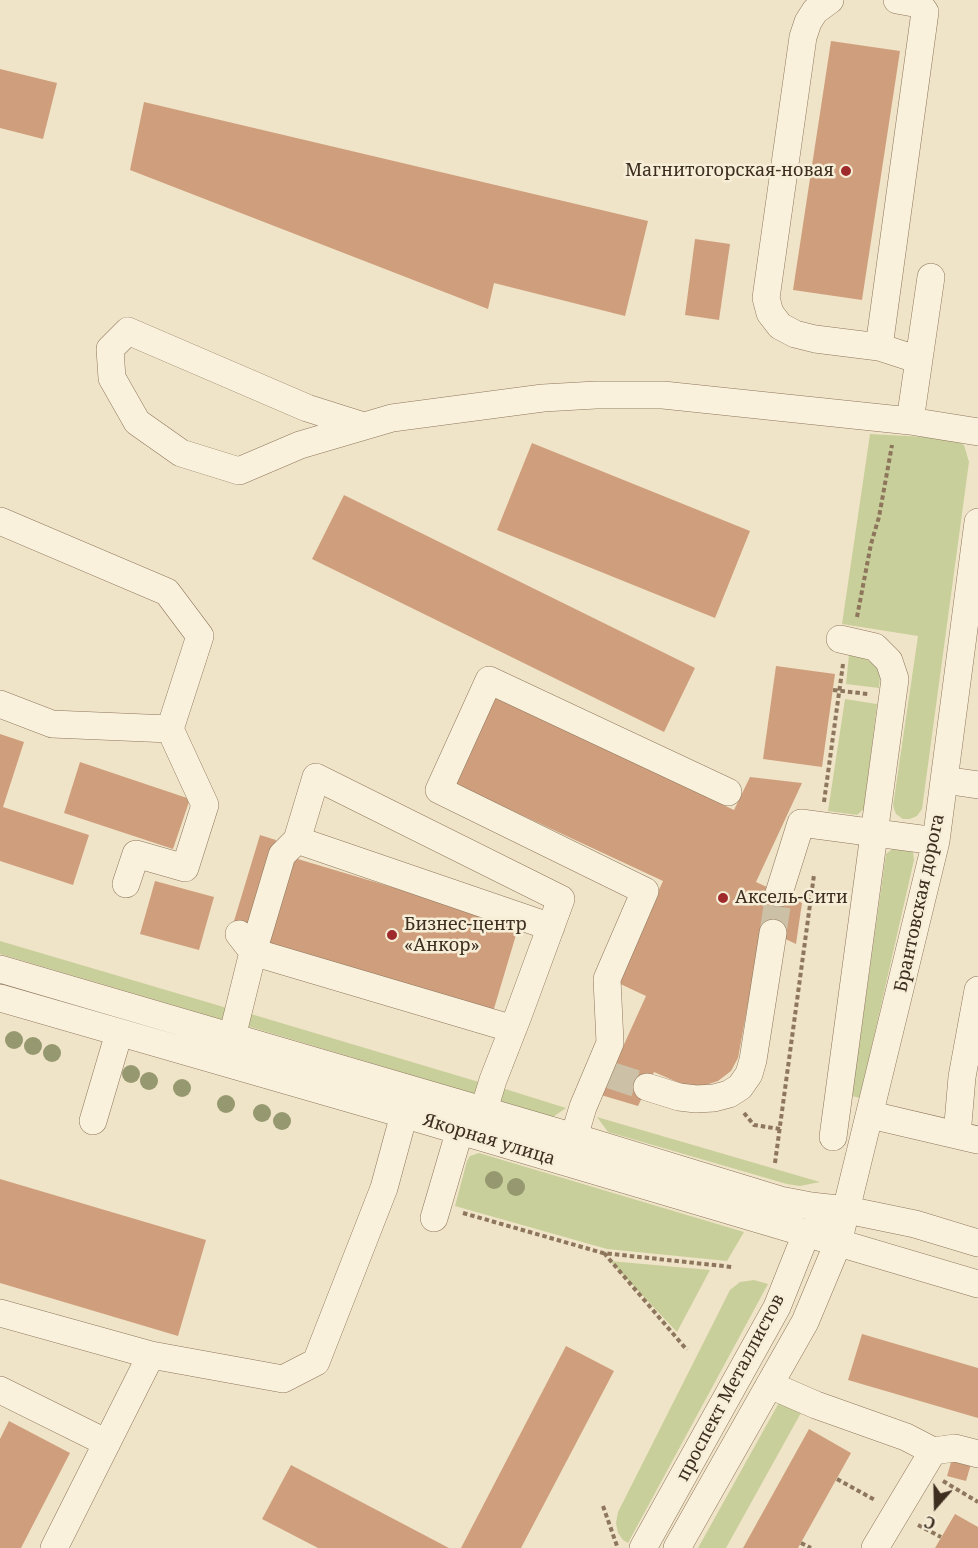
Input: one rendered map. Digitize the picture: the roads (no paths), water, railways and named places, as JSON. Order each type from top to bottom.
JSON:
[{"type":"street","points":[[830,0],[815,11],[803,37],[766,298],[770,313],[780,326],[795,334],[815,339],[879,347],[920,360]]},
{"type":"street","points":[[879,347],[925,12],[919,4],[897,0]]},
{"type":"street","points":[[903,421],[920,360],[931,277]]},
{"type":"street","points":[[364,426],[307,408],[128,331],[110,349],[112,378],[137,422],[181,453],[239,471],[300,445],[392,418],[543,398],[596,395],[663,395],[903,421],[978,432]]},
{"type":"street","points":[[0,521],[167,592],[200,636],[170,729],[205,805],[184,868],[136,854],[126,884]]},
{"type":"street","name":"Брантовская дорога","points":[[838,1243],[848,1210],[936,841],[944,780],[970,630],[978,522]]},
{"type":"street","points":[[833,1137],[876,833],[895,679],[889,661],[875,646],[847,640]]},
{"type":"street","points":[[574,1137],[583,1107],[604,1073],[610,1042],[607,979],[645,891],[439,790],[489,680],[728,792]]},
{"type":"street","points":[[0,704],[52,724],[170,729]]},
{"type":"street","points":[[232,1037],[246,943],[282,855],[297,840],[316,777],[561,899],[493,1080],[472,1121],[436,1212]]},
{"type":"street","points":[[944,780],[978,785]]},
{"type":"street","points":[[779,893],[801,823],[936,841]]},
{"type":"street","points":[[297,840],[550,927]]},
{"type":"street","points":[[647,1087],[679,1097],[696,1099],[722,1096],[740,1087],[749,1074],[753,1060],[773,933]]},
{"type":"street","points":[[246,943],[513,1029]]},
{"type":"street","name":"Якорная улица","points":[[0,969],[232,1037],[407,1102]]},
{"type":"street","points":[[871,1115],[967,1137],[978,990]]},
{"type":"street","name":"Якорная улица","points":[[0,998],[119,1033],[407,1102],[472,1121],[806,1234],[978,1284]]},
{"type":"street","points":[[93,1121],[119,1033]]},
{"type":"street","points":[[0,1313],[151,1356],[282,1379],[316,1362],[384,1188],[407,1102]]},
{"type":"street","name":"Якорная улица","points":[[472,1121],[574,1137],[780,1200],[848,1210],[915,1224],[978,1243]]},
{"type":"street","points":[[806,1234],[848,1210]]},
{"type":"street","name":"проспект Металлистов","points":[[630,1547],[777,1308],[806,1234]]},
{"type":"street","name":"проспект Металлистов","points":[[677,1548],[806,1322],[838,1243]]},
{"type":"street","points":[[54,1548],[151,1356]]},
{"type":"street","points":[[770,1385],[816,1405],[906,1437],[927,1460]]},
{"type":"street","points":[[0,1390],[107,1443]]},
{"type":"street","points":[[875,1548],[927,1460],[956,1448],[978,1454]]},
{"type":"tunnel","points":[[773,933],[779,893]]},
{"type":"tunnel","points":[[610,1075],[647,1087]]},
{"type":"place","name":"Магнитогорская-новая","points":[[846,171]]},
{"type":"place","name":"Аксель-Сити","points":[[723,898]]},
{"type":"place","name":"Бизнес-центр «Анкор»","points":[[392,935]]}]
